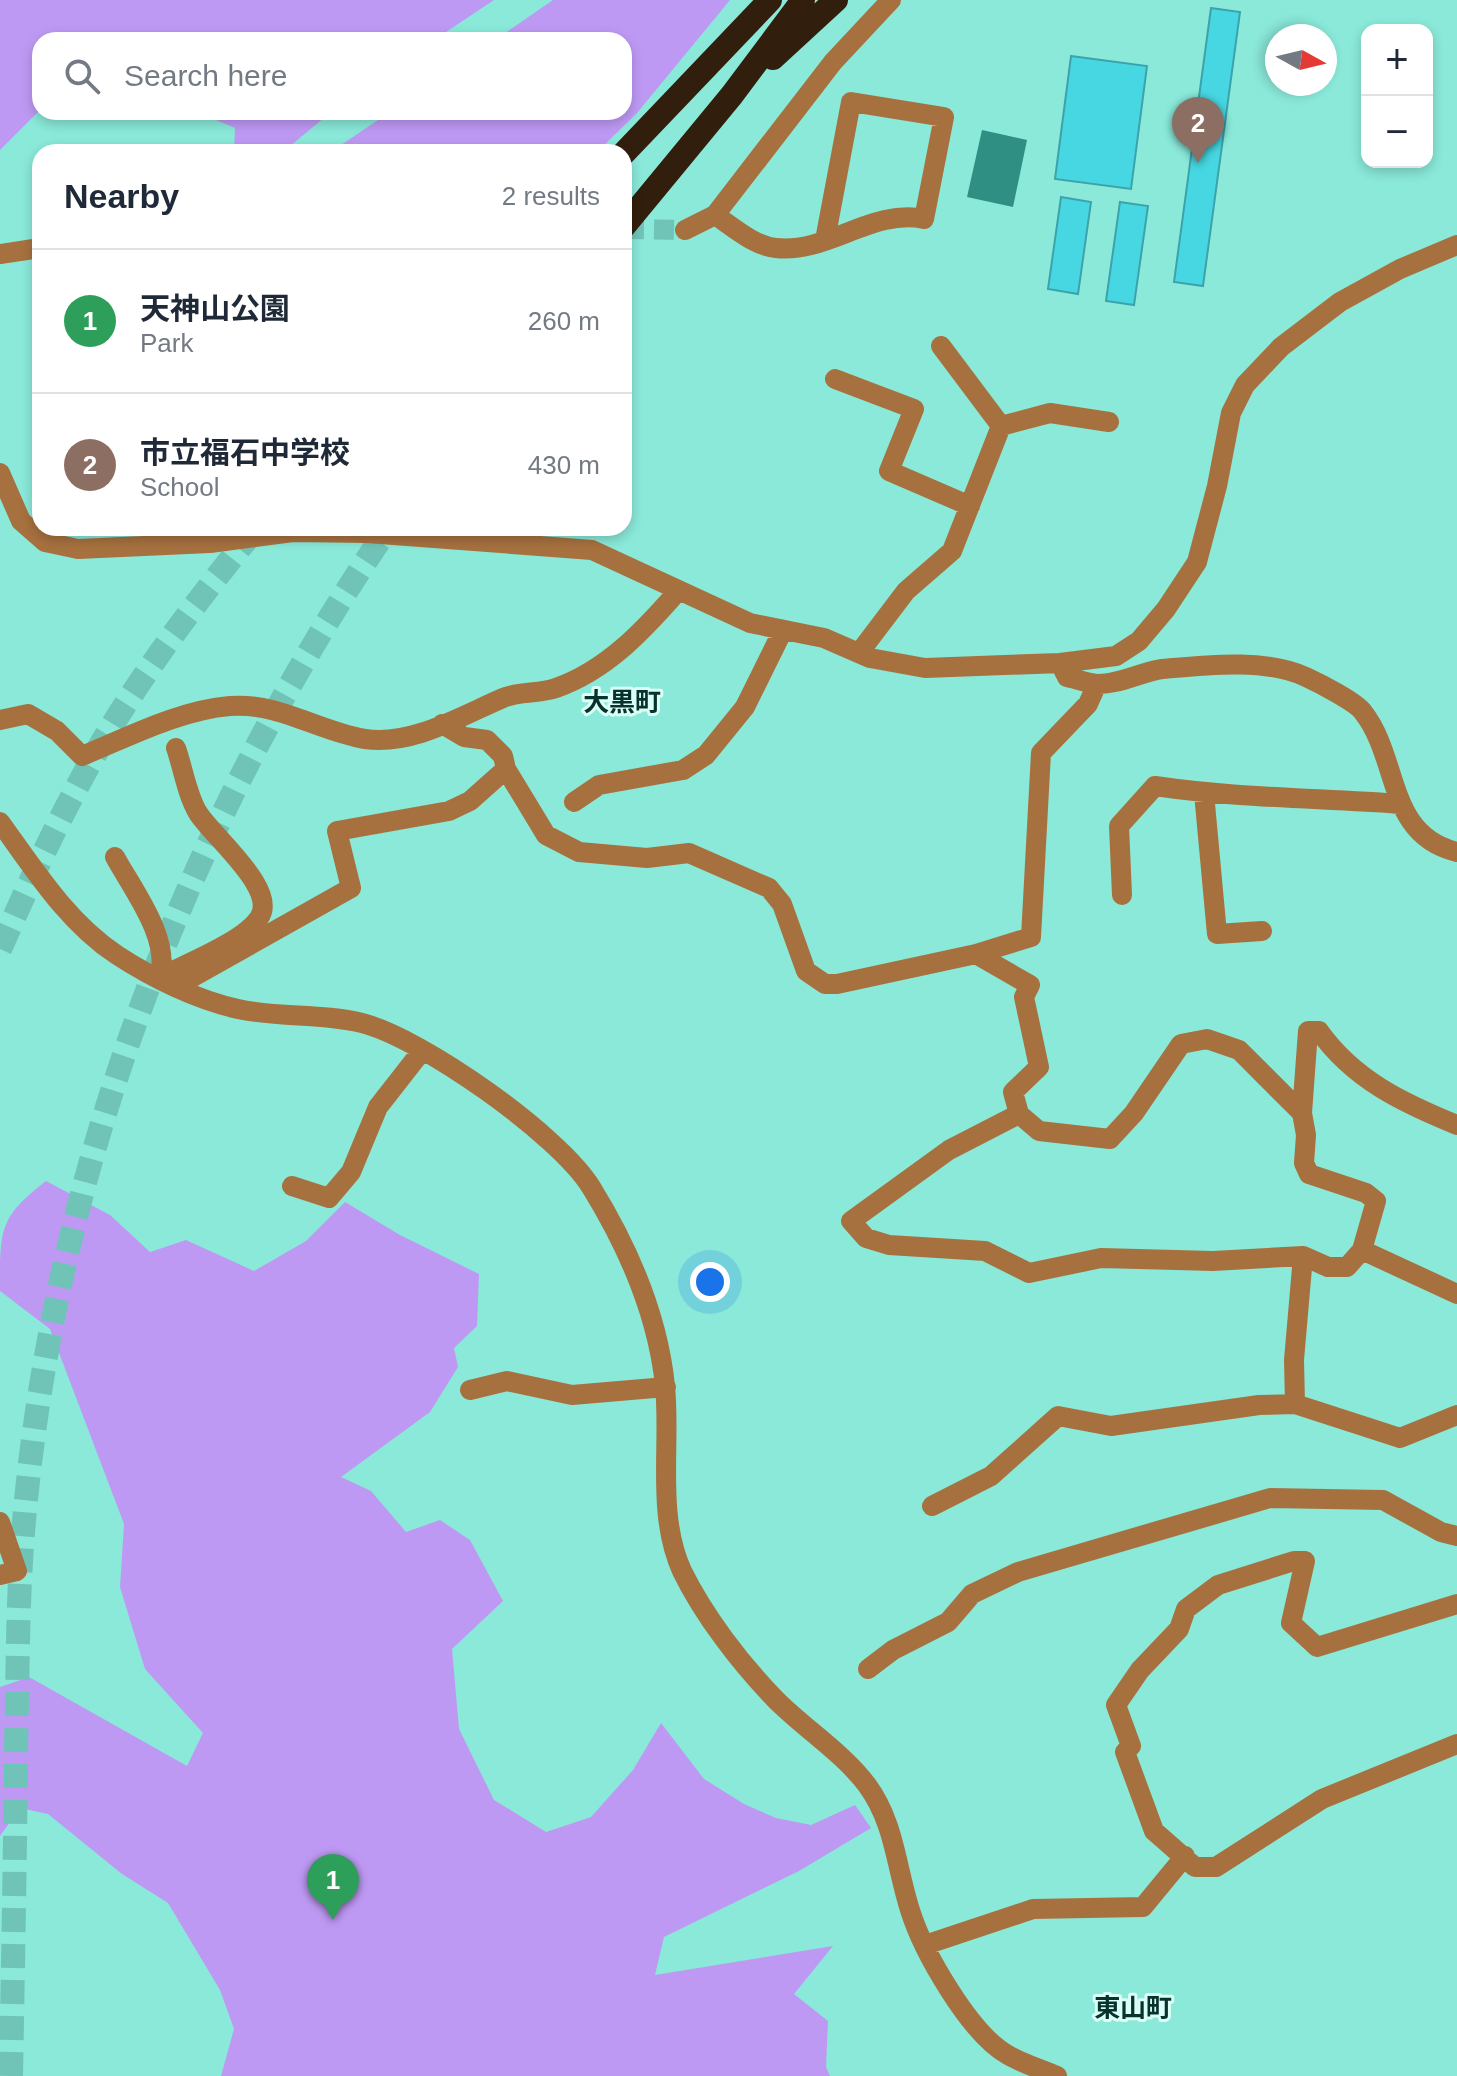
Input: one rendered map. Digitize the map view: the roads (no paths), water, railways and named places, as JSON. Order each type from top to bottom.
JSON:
[{"type":"highway","points":[[705,69],[750,0]]},
{"type":"highway","points":[[632,145],[770,0]]},
{"type":"highway","points":[[632,216],[732,95],[803,0]]},
{"type":"highway","points":[[732,95],[836,0]]},
{"type":"street","points":[[685,230],[715,215],[833,62],[891,0]]},
{"type":"street","points":[[715,215],[750,239],[775,248],[800,247],[825,240],[895,218],[924,219],[944,117],[851,102],[825,240]]},
{"type":"street","points":[[407,536],[592,550],[750,623],[824,638],[859,653],[925,668],[1060,663],[1116,656],[1139,641],[1166,609],[1197,562],[1217,486],[1231,413],[1245,385],[1281,347],[1340,302],[1400,269],[1457,245]]},
{"type":"street","points":[[0,254],[32,249]]},
{"type":"street","points":[[941,346],[1001,426]]},
{"type":"street","points":[[835,379],[914,409],[889,471],[970,506]]},
{"type":"street","points":[[1001,426],[1050,413],[1109,422]]},
{"type":"street","points":[[859,653],[906,591],[952,551],[1001,426]]},
{"type":"street","points":[[0,473],[21,521],[32,531]]},
{"type":"street","points":[[38,536],[45,542],[78,549],[210,543],[263,536]]},
{"type":"street","points":[[0,720],[28,714],[57,731],[82,756],[203,710],[234,705],[280,712],[367,740],[424,733],[506,696],[555,689],[588,672],[642,633],[678,591]]},
{"type":"street","points":[[574,802],[599,785],[683,770],[706,755],[745,707],[783,630]]},
{"type":"street","points":[[1060,663],[1067,677],[1097,684],[1160,669],[1275,667],[1306,677],[1363,711],[1392,775],[1401,804],[1423,837],[1438,847],[1457,852]]},
{"type":"street","points":[[442,724],[464,737],[487,740],[503,756],[506,769],[546,835],[579,852],[647,858],[689,853],[769,888],[782,904],[806,971],[825,984],[976,954],[1031,937],[1041,753],[1088,704],[1097,684]]},
{"type":"street","points":[[167,982],[249,930],[261,916],[265,905],[260,885],[216,840],[195,809],[176,748]]},
{"type":"street","points":[[167,982],[351,888],[337,831],[449,811],[470,801],[506,769]]},
{"type":"street","points":[[1122,895],[1119,826],[1155,786],[1204,793],[1401,804]]},
{"type":"street","points":[[1204,793],[1217,934],[1262,931]]},
{"type":"street","points":[[0,822],[72,918],[116,954],[167,982],[238,1009],[364,1023],[500,1098],[589,1183],[634,1270],[657,1327],[666,1387],[667,1490],[671,1532],[681,1569],[724,1637],[776,1699],[863,1780],[883,1808],[910,1913],[970,2023],[1007,2055],[1057,2076]]},
{"type":"street","points":[[115,857],[151,923],[167,982]]},
{"type":"street","points":[[976,954],[1030,985],[1024,997],[1039,1067],[1013,1092],[1019,1114],[1039,1131],[1110,1139],[1134,1113],[1181,1044],[1207,1039],[1239,1050],[1302,1113]]},
{"type":"street","points":[[1019,1114],[949,1150],[851,1221],[866,1238],[889,1245],[985,1251],[1029,1273],[1101,1258],[1213,1261],[1303,1256],[1328,1267],[1347,1267],[1362,1250],[1376,1201],[1366,1193],[1309,1174],[1304,1163],[1306,1135],[1302,1113],[1308,1031],[1319,1031],[1335,1052],[1392,1097],[1457,1125]]},
{"type":"street","points":[[292,1186],[329,1198],[351,1172],[378,1107],[421,1052]]},
{"type":"street","points":[[1362,1250],[1457,1294]]},
{"type":"street","points":[[1295,1404],[1294,1360],[1303,1256]]},
{"type":"street","points":[[470,1390],[507,1381],[572,1395],[666,1387]]},
{"type":"street","points":[[932,1506],[991,1476],[1058,1416],[1111,1426],[1259,1405],[1295,1404],[1400,1438],[1457,1415]]},
{"type":"street","points":[[868,1669],[893,1650],[948,1622],[972,1594],[1018,1572],[1270,1498],[1383,1500],[1441,1532],[1457,1536]]},
{"type":"street","points":[[0,1522],[17,1571],[0,1575]]},
{"type":"street","points":[[1457,1604],[1317,1647],[1291,1623],[1305,1561],[1294,1561],[1218,1585],[1186,1609],[1179,1629],[1140,1670],[1116,1705],[1131,1746],[1125,1752],[1154,1831],[1195,1867],[1216,1867],[1322,1799],[1457,1744]]},
{"type":"street","points":[[925,1945],[1033,1909],[1143,1907],[1185,1856]]},
{"type":"water","points":[[982,130],[1027,140],[1013,207],[967,197]]},
{"type":"tunnel","points":[[632,229],[685,230]]},
{"type":"tunnel","points":[[0,949],[56,828],[115,720],[206,590],[250,536]]},
{"type":"tunnel","points":[[11,2076],[22,1550],[40,1389],[66,1258],[100,1129],[143,1002],[194,877],[252,756],[316,640],[383,536]]},
{"type":"place","name":"市立福石中学校","points":[[1198,163]]},
{"type":"place","name":"天神山公園","points":[[333,1920]]},
{"type":"district","name":"大黒町","points":[[622,702]]},
{"type":"district","name":"東山町","points":[[1133,2008]]}]
